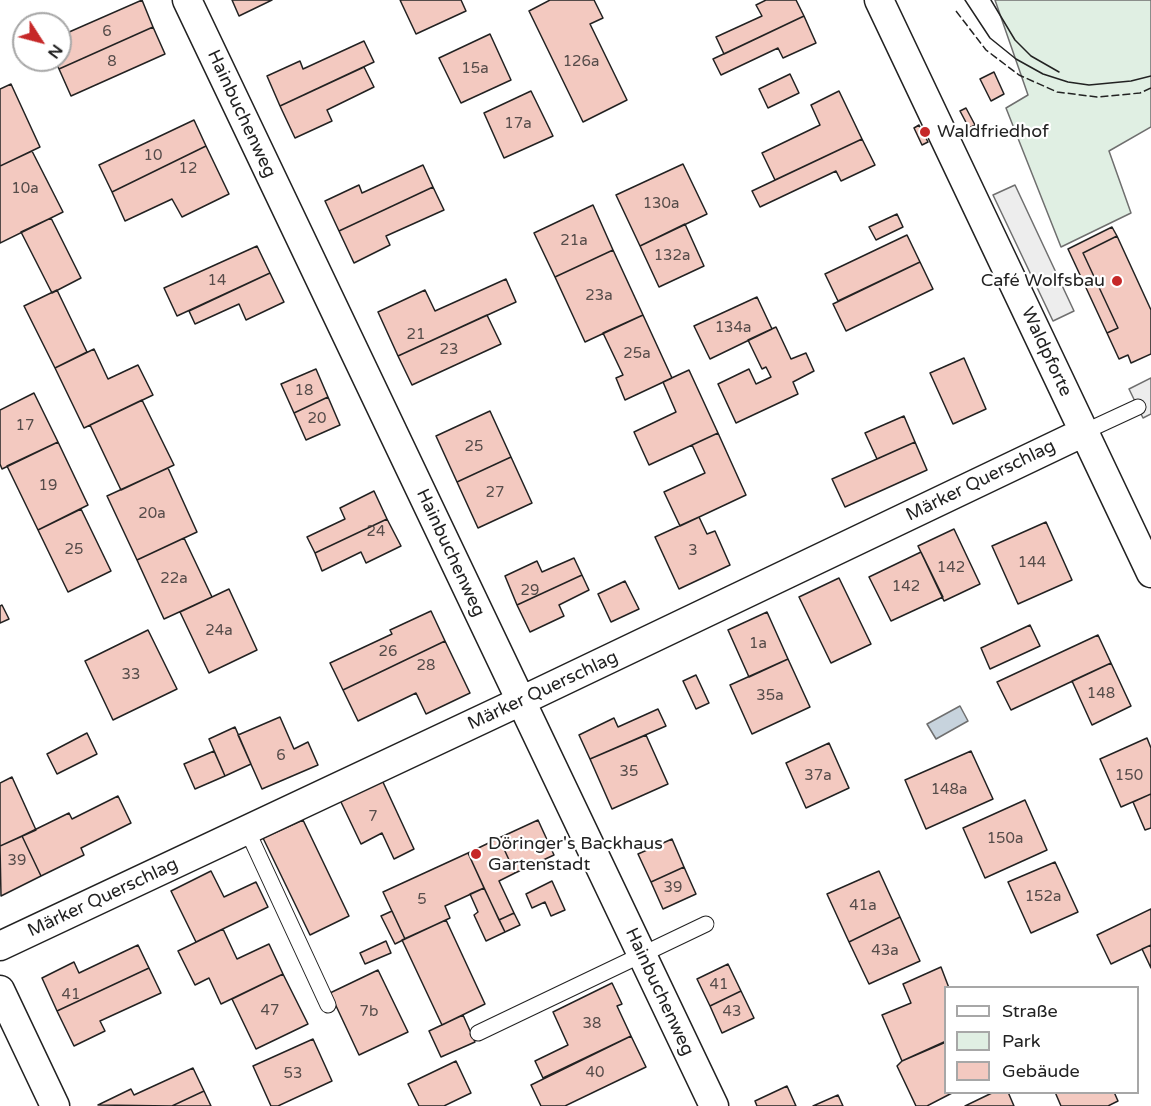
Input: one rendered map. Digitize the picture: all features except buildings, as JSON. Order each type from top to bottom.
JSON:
[{"type":"street","name":"Hainbuchenweg","points":[[187,0],[714,1106]]},
{"type":"street","name":"Waldpforte","points":[[879,0],[1151,573]]},
{"type":"street","name":"Märker Querschlag","points":[[0,946],[521,702],[1084,432]]},
{"type":"street","points":[[0,990],[55,1106]]},
{"type":"lane","points":[[1084,432],[1138,407]]},
{"type":"lane","points":[[247,830],[328,1005]]},
{"type":"lane","points":[[478,1033],[706,924]]},
{"type":"green space","points":[[995,0],[1151,0],[1151,127],[1109,151],[1131,213],[1061,247],[1006,108],[1028,95]]},
{"type":"shaded area","points":[[1015,185],[1074,311],[1053,321],[993,195]]},
{"type":"shaded area","points":[[1151,378],[1151,414],[1143,418],[1129,389]]},
{"type":"shaded area","points":[[960,706],[968,721],[936,739],[927,724]]},
{"type":"tram line","points":[[965,0],[990,38],[1016,59],[1043,74],[1068,82],[1089,85],[1131,81],[1151,76]]},
{"type":"tram line","points":[[991,0],[1015,40],[1031,56],[1059,72]]},
{"type":"fence","points":[[956,11],[986,50],[1019,75],[1057,92],[1097,97],[1140,93],[1151,88]]},
{"type":"place","name":"Waldfriedhof","points":[[925,132]]},
{"type":"place","name":"Café Wolfsbau","points":[[1117,281]]},
{"type":"place","name":"Döringer's Backhaus Gartenstadt","points":[[476,854]]}]
